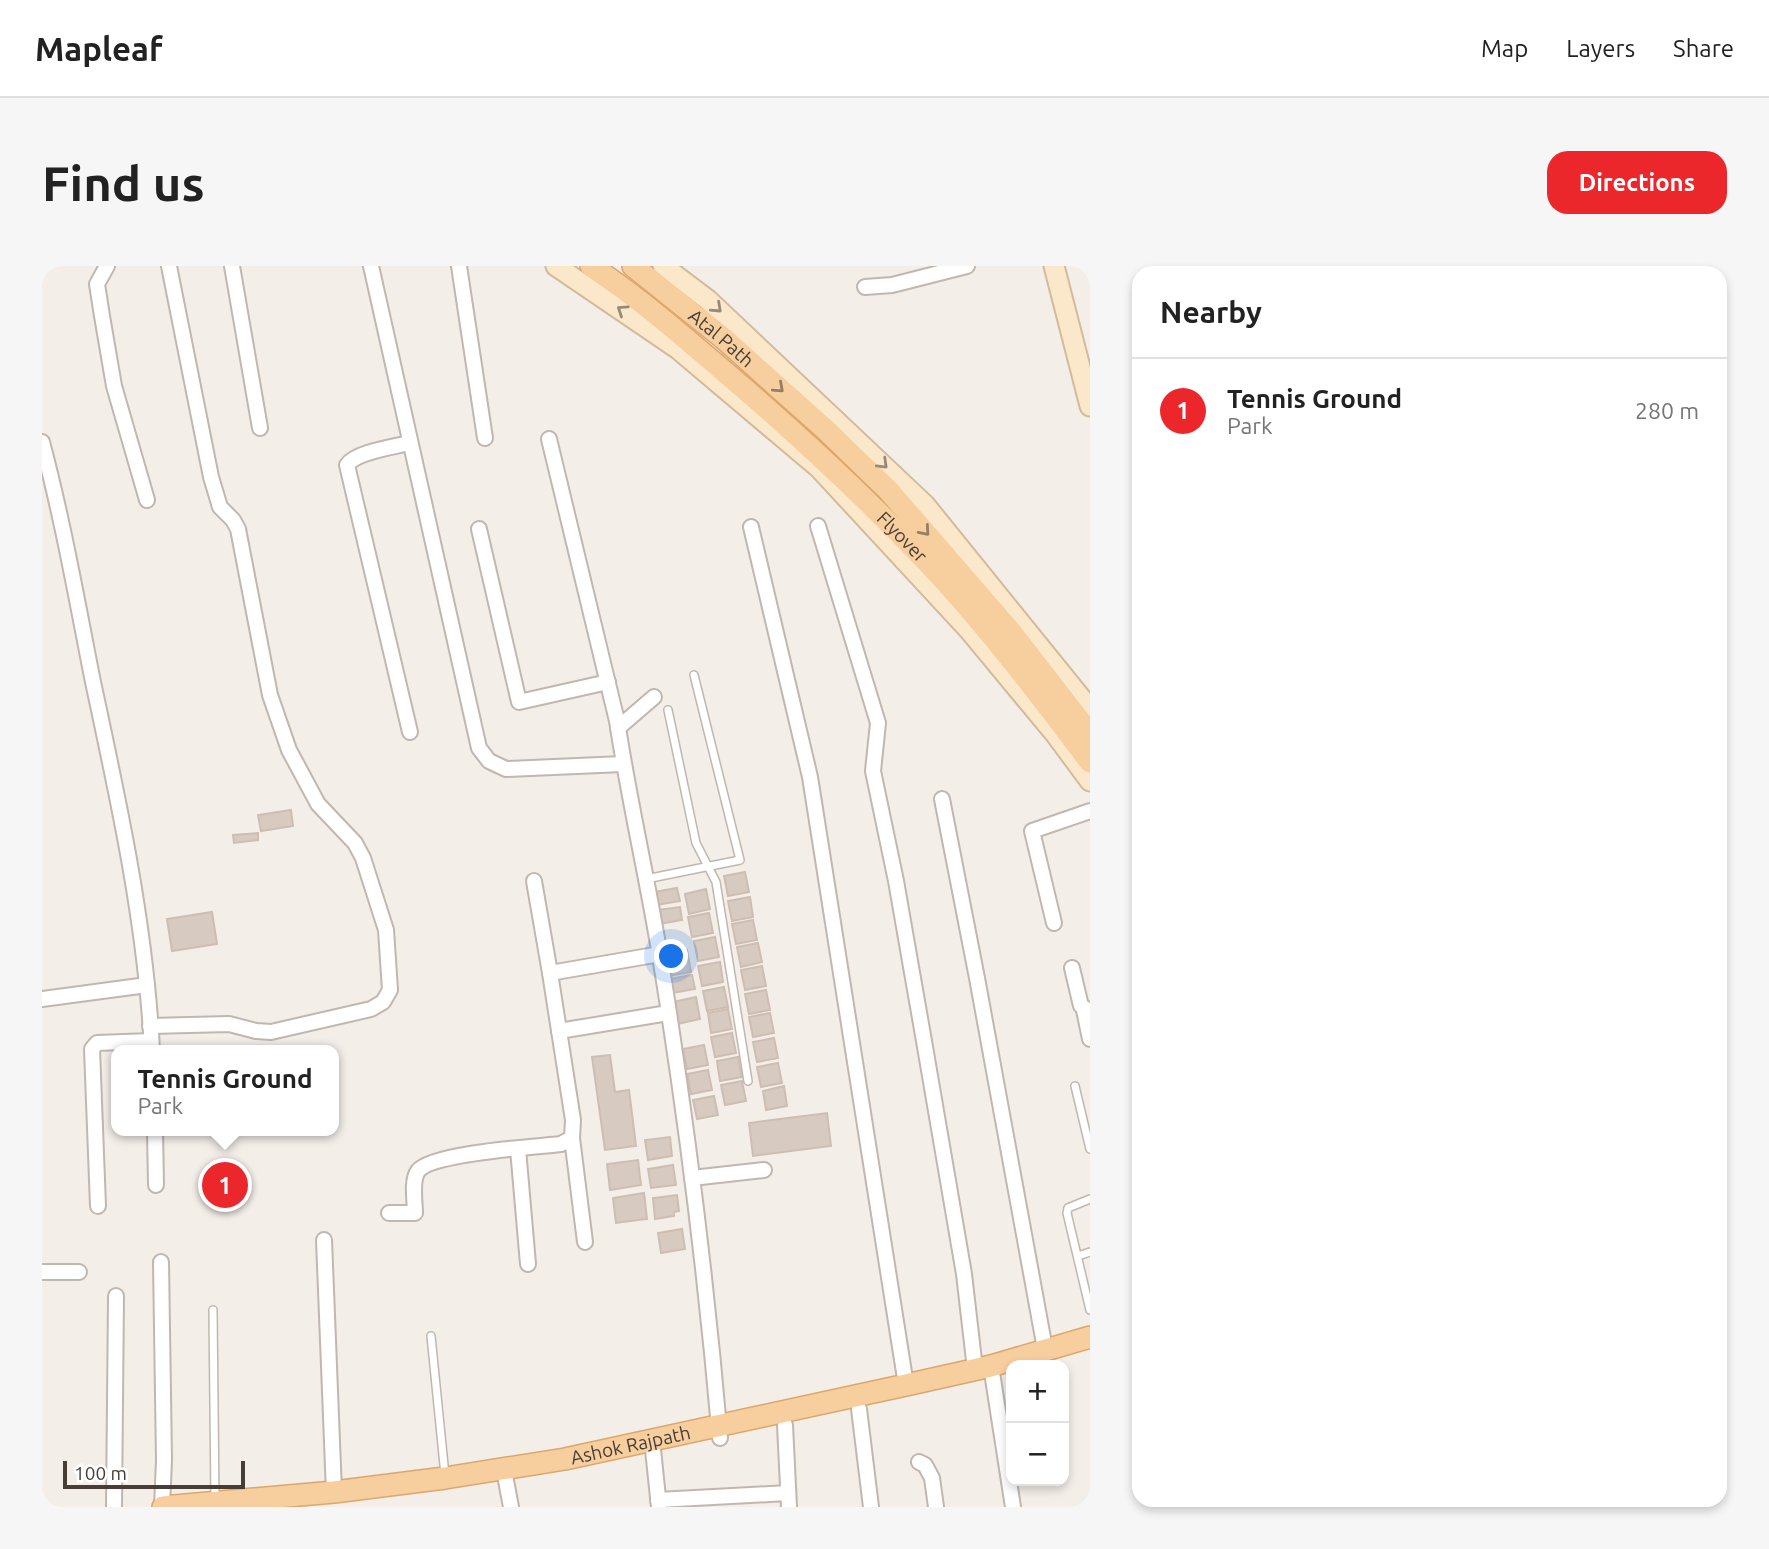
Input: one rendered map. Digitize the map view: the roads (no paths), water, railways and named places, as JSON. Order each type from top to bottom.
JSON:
[{"type":"main road","name":"Flyover","points":[[591,266],[622,286],[681,344],[704,354],[831,465],[928,563],[998,645],[1090,762]]},
{"type":"main road","name":"Atal Path","points":[[633,266],[811,407]]},
{"type":"main road","name":"Flyover","points":[[811,407],[826,430],[889,491],[1011,632],[1090,734]]},
{"type":"main road","name":"Ashok Rajpath","points":[[720,1432],[785,1425],[859,1409],[1040,1357],[1090,1338]]},
{"type":"main road","name":"Ashok Rajpath","points":[[1040,1357],[1090,1351]]},
{"type":"main road","name":"Ashok Rajpath","points":[[162,1507],[327,1499],[506,1476],[720,1432],[906,1385],[993,1371]]},
{"type":"main road","name":"Ashok Rajpath","points":[[327,1499],[445,1478],[506,1476]]},
{"type":"street","points":[[107,266],[97,284],[102,316],[114,386],[147,500]]},
{"type":"street","points":[[97,1206],[92,1049],[97,1043],[151,1039],[229,1024],[256,1031],[271,1031],[371,1009],[383,1002],[390,990],[386,930],[363,858],[355,843],[318,804],[304,781],[289,751],[270,695],[238,529],[220,508],[213,488],[169,266]]},
{"type":"street","points":[[232,266],[260,428]]},
{"type":"street","points":[[371,266],[479,748],[489,761],[506,769],[623,764]]},
{"type":"street","points":[[459,266],[485,438]]},
{"type":"street","points":[[556,266],[681,344],[819,468],[969,630],[1056,735],[1090,781]]},
{"type":"street","points":[[663,266],[708,300],[811,407],[925,505],[1090,709]]},
{"type":"street","points":[[865,287],[892,285],[949,268],[967,266]]},
{"type":"street","points":[[1054,266],[1090,406]]},
{"type":"street","points":[[549,439],[618,728],[660,954],[692,1178],[720,1432]]},
{"type":"street","points":[[42,442],[64,530],[108,753],[136,909],[151,1039]]},
{"type":"street","points":[[410,443],[359,456],[350,460],[347,465],[410,732]]},
{"type":"street","points":[[818,526],[878,723],[873,771],[897,881],[964,1274],[993,1371],[1013,1507]]},
{"type":"street","points":[[751,527],[810,777],[906,1385]]},
{"type":"street","points":[[479,528],[519,702],[608,682]]},
{"type":"street","points":[[618,728],[654,697]]},
{"type":"street","points":[[942,799],[977,978],[1040,1357]]},
{"type":"street","points":[[1054,923],[1032,831],[1090,811]]},
{"type":"street","points":[[534,881],[573,1120],[572,1138],[585,1242]]},
{"type":"street","points":[[550,973],[660,954]]},
{"type":"street","points":[[1072,968],[1084,986],[1081,1006],[1087,1010],[1090,1040]]},
{"type":"street","points":[[42,999],[146,985]]},
{"type":"street","points":[[559,1031],[668,1013]]},
{"type":"street","points":[[155,1136],[156,1185]]},
{"type":"street","points":[[389,1213],[415,1213],[416,1175],[420,1168],[427,1164],[453,1156],[561,1144],[572,1138]]},
{"type":"street","points":[[518,1149],[528,1264]]},
{"type":"street","points":[[692,1178],[764,1170]]},
{"type":"street","points":[[324,1240],[327,1499]]},
{"type":"street","points":[[162,1262],[162,1507]]},
{"type":"street","points":[[42,1272],[79,1272]]},
{"type":"street","points":[[114,1507],[116,1296]]},
{"type":"street","points":[[859,1409],[871,1507]]},
{"type":"street","points":[[653,1446],[659,1503],[788,1500],[785,1425]]},
{"type":"street","points":[[919,1462],[925,1465],[932,1478],[936,1507]]},
{"type":"street","points":[[506,1476],[512,1507]]},
{"type":"lane","points":[[645,879],[740,860],[694,675]]},
{"type":"lane","points":[[668,710],[696,843],[716,882],[748,1082]]},
{"type":"lane","points":[[1075,1086],[1090,1149]]},
{"type":"lane","points":[[1090,1199],[1068,1208],[1090,1310]]},
{"type":"lane","points":[[1077,1256],[1090,1252]]},
{"type":"lane","points":[[213,1310],[215,1504]]},
{"type":"lane","points":[[432,1336],[445,1478]]},
{"type":"place","name":"Tennis Ground","points":[[225,1185]]}]
